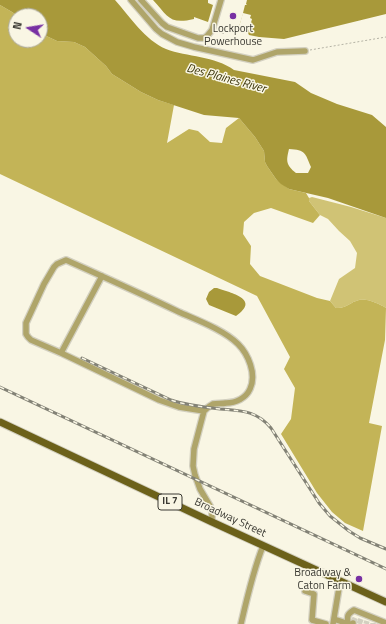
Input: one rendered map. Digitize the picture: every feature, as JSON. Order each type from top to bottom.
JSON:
[{"type":"main road","name":"Broadway Street","points":[[0,422],[340,582],[386,602]]},
{"type":"street","points":[[131,0],[159,32],[177,42],[253,60],[277,52],[305,51]]},
{"type":"street","points":[[141,0],[167,27],[193,36],[204,38],[208,36],[212,30],[221,0]]},
{"type":"street","points":[[204,411],[179,407],[159,400],[31,340],[26,334],[26,323],[44,284],[54,267],[66,260],[194,318],[231,338],[244,351],[248,359],[252,376],[252,383],[248,392],[238,401],[214,404],[204,411],[194,449],[193,466],[195,475],[200,489],[210,506],[212,512],[212,522]]},
{"type":"street","points":[[61,353],[102,276]]},
{"type":"street","points":[[241,624],[252,579],[263,546]]},
{"type":"street","points":[[340,582],[333,622],[343,622],[345,624]]},
{"type":"street","points":[[305,591],[314,594],[312,620],[326,624]]},
{"type":"street","points":[[351,624],[347,616],[354,610],[372,620]]},
{"type":"path","points":[[220,27],[218,32],[225,34]]},
{"type":"path","points":[[305,51],[386,37]]},
{"type":"shaded area","points":[[0,5],[8,10],[8,48],[48,48],[48,37],[57,41],[74,42],[85,47],[106,66],[112,74],[141,92],[158,100],[174,105],[167,143],[189,129],[198,131],[210,142],[222,143],[226,128],[239,118],[255,137],[264,151],[265,162],[276,179],[289,189],[306,193],[309,201],[320,215],[313,223],[271,208],[254,213],[244,222],[243,234],[251,246],[250,264],[260,276],[317,298],[330,301],[336,308],[343,307],[356,301],[365,300],[386,308],[385,340],[369,423],[382,426],[363,531],[345,523],[332,512],[317,493],[281,434],[291,419],[295,388],[284,369],[290,357],[257,296],[0,174]]},
{"type":"shaded area","points":[[312,197],[386,218],[386,308],[373,302],[362,300],[336,308],[330,301],[339,279],[355,268],[357,253],[350,241],[328,219],[320,215],[309,201],[309,198]]},
{"type":"water","name":"Des Plaines River","points":[[0,0],[115,0],[132,21],[151,40],[166,49],[210,59],[226,65],[234,70],[295,82],[311,93],[337,104],[372,115],[386,127],[386,218],[328,198],[289,189],[276,179],[265,162],[264,151],[255,137],[239,118],[204,115],[158,100],[141,92],[112,74],[106,66],[85,47],[74,42],[57,41],[48,37],[48,8],[8,8],[8,10],[0,5]],"holes":[[[289,149],[299,150],[306,155],[311,167],[308,173],[296,173],[290,168],[287,160]]]},
{"type":"water","points":[[153,0],[208,0],[208,3],[213,5],[208,22],[194,17],[194,19],[179,21],[166,15]]},
{"type":"water","points":[[247,0],[386,0],[386,14],[284,39],[259,37],[249,35],[248,33],[238,30],[245,5],[247,5]]},
{"type":"water","points":[[214,288],[229,292],[245,301],[246,305],[243,310],[236,316],[209,305],[206,299],[209,292]]},
{"type":"pier","points":[[243,13],[251,15],[250,18],[252,19],[249,30],[247,29],[246,32],[238,30]]},
{"type":"tunnel","points":[[353,623],[356,616]]},
{"type":"tunnel","points":[[359,624],[361,619]]},
{"type":"railway","points":[[82,358],[171,400],[195,406],[248,412],[260,418],[271,428],[319,503],[330,516],[360,538],[386,549]]},
{"type":"railway","points":[[0,387],[386,569]]},
{"type":"place","name":"Lockport Powerhouse","points":[[233,16]]},
{"type":"place","name":"Broadway & Caton Farm","points":[[359,579]]}]
